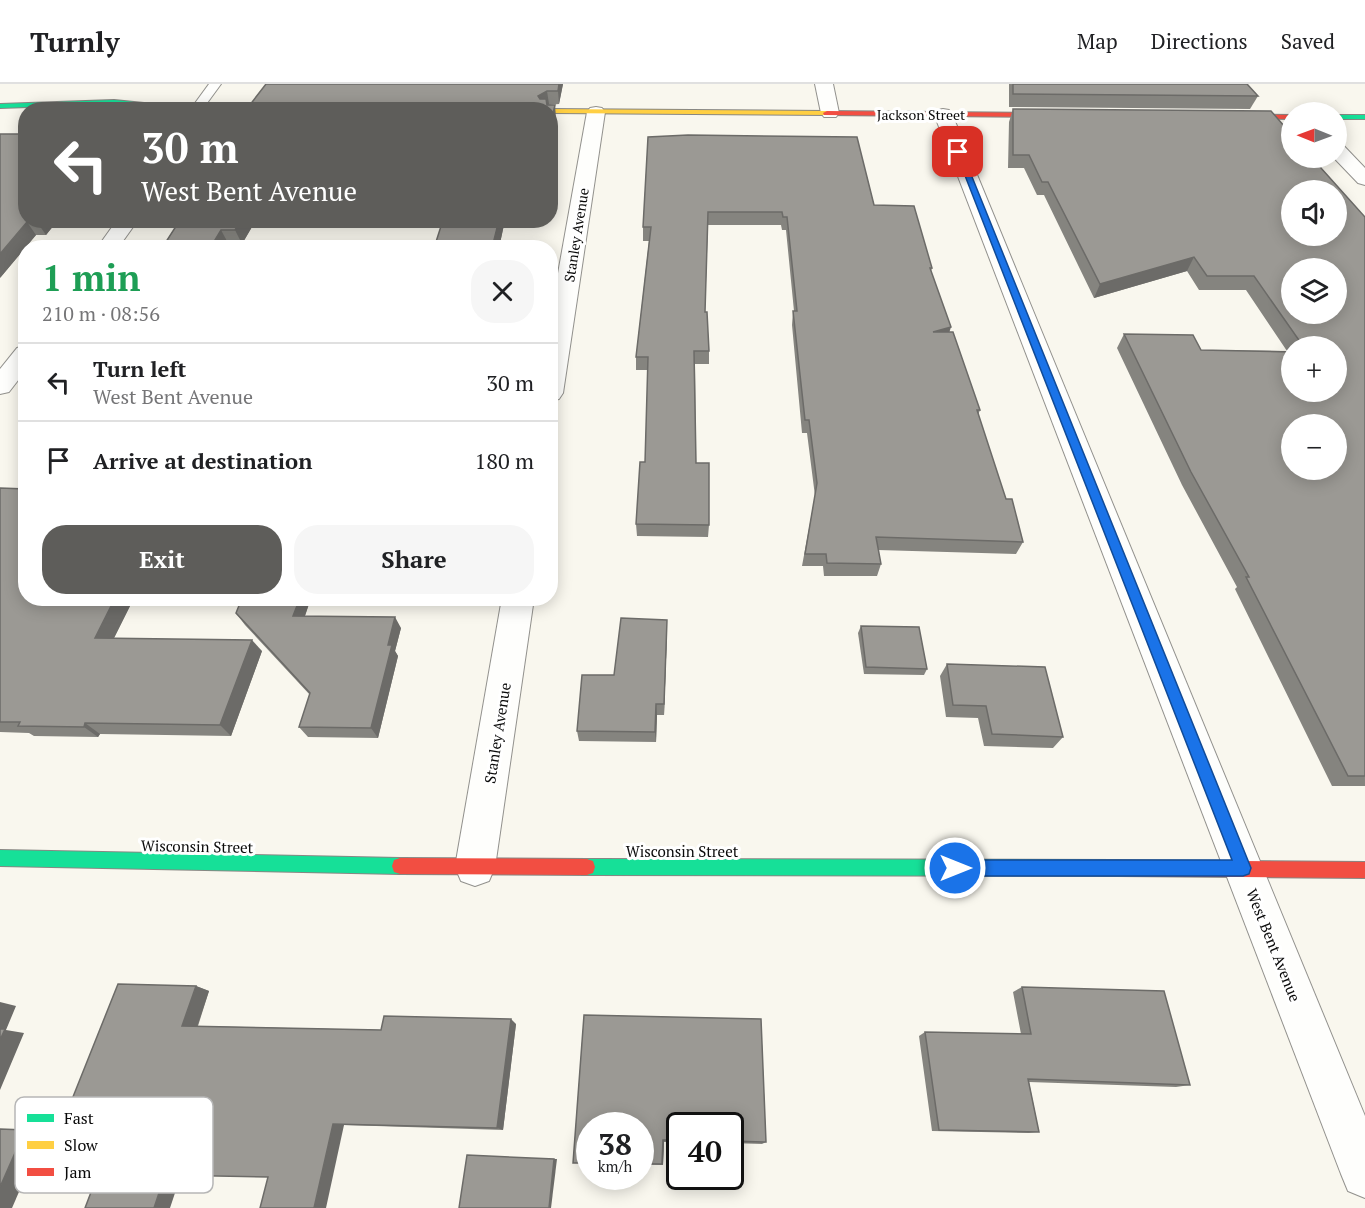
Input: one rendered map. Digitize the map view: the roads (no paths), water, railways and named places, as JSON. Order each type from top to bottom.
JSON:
[{"type":"main road","points":[[0,106],[18,105]]},
{"type":"main road","name":"Jackson Street","points":[[558,111],[1071,115]]},
{"type":"main road","points":[[1210,116],[1281,117]]},
{"type":"main road","points":[[1347,117],[1365,117]]},
{"type":"main road","name":"Wisconsin Street","points":[[0,858],[475,867],[1365,870]]},
{"type":"street","points":[[824,84],[830,113]]},
{"type":"street","name":"Stanley Avenue","points":[[558,344],[596,112]]},
{"type":"street","name":"West Bent Avenue","points":[[944,114],[1365,1174]]},
{"type":"street","points":[[1347,160],[1365,179]]},
{"type":"street","points":[[0,386],[18,363]]},
{"type":"street","name":"Stanley Avenue","points":[[475,867],[517,606]]},
{"type":"lane","points":[[201,102],[215,84]]}]
